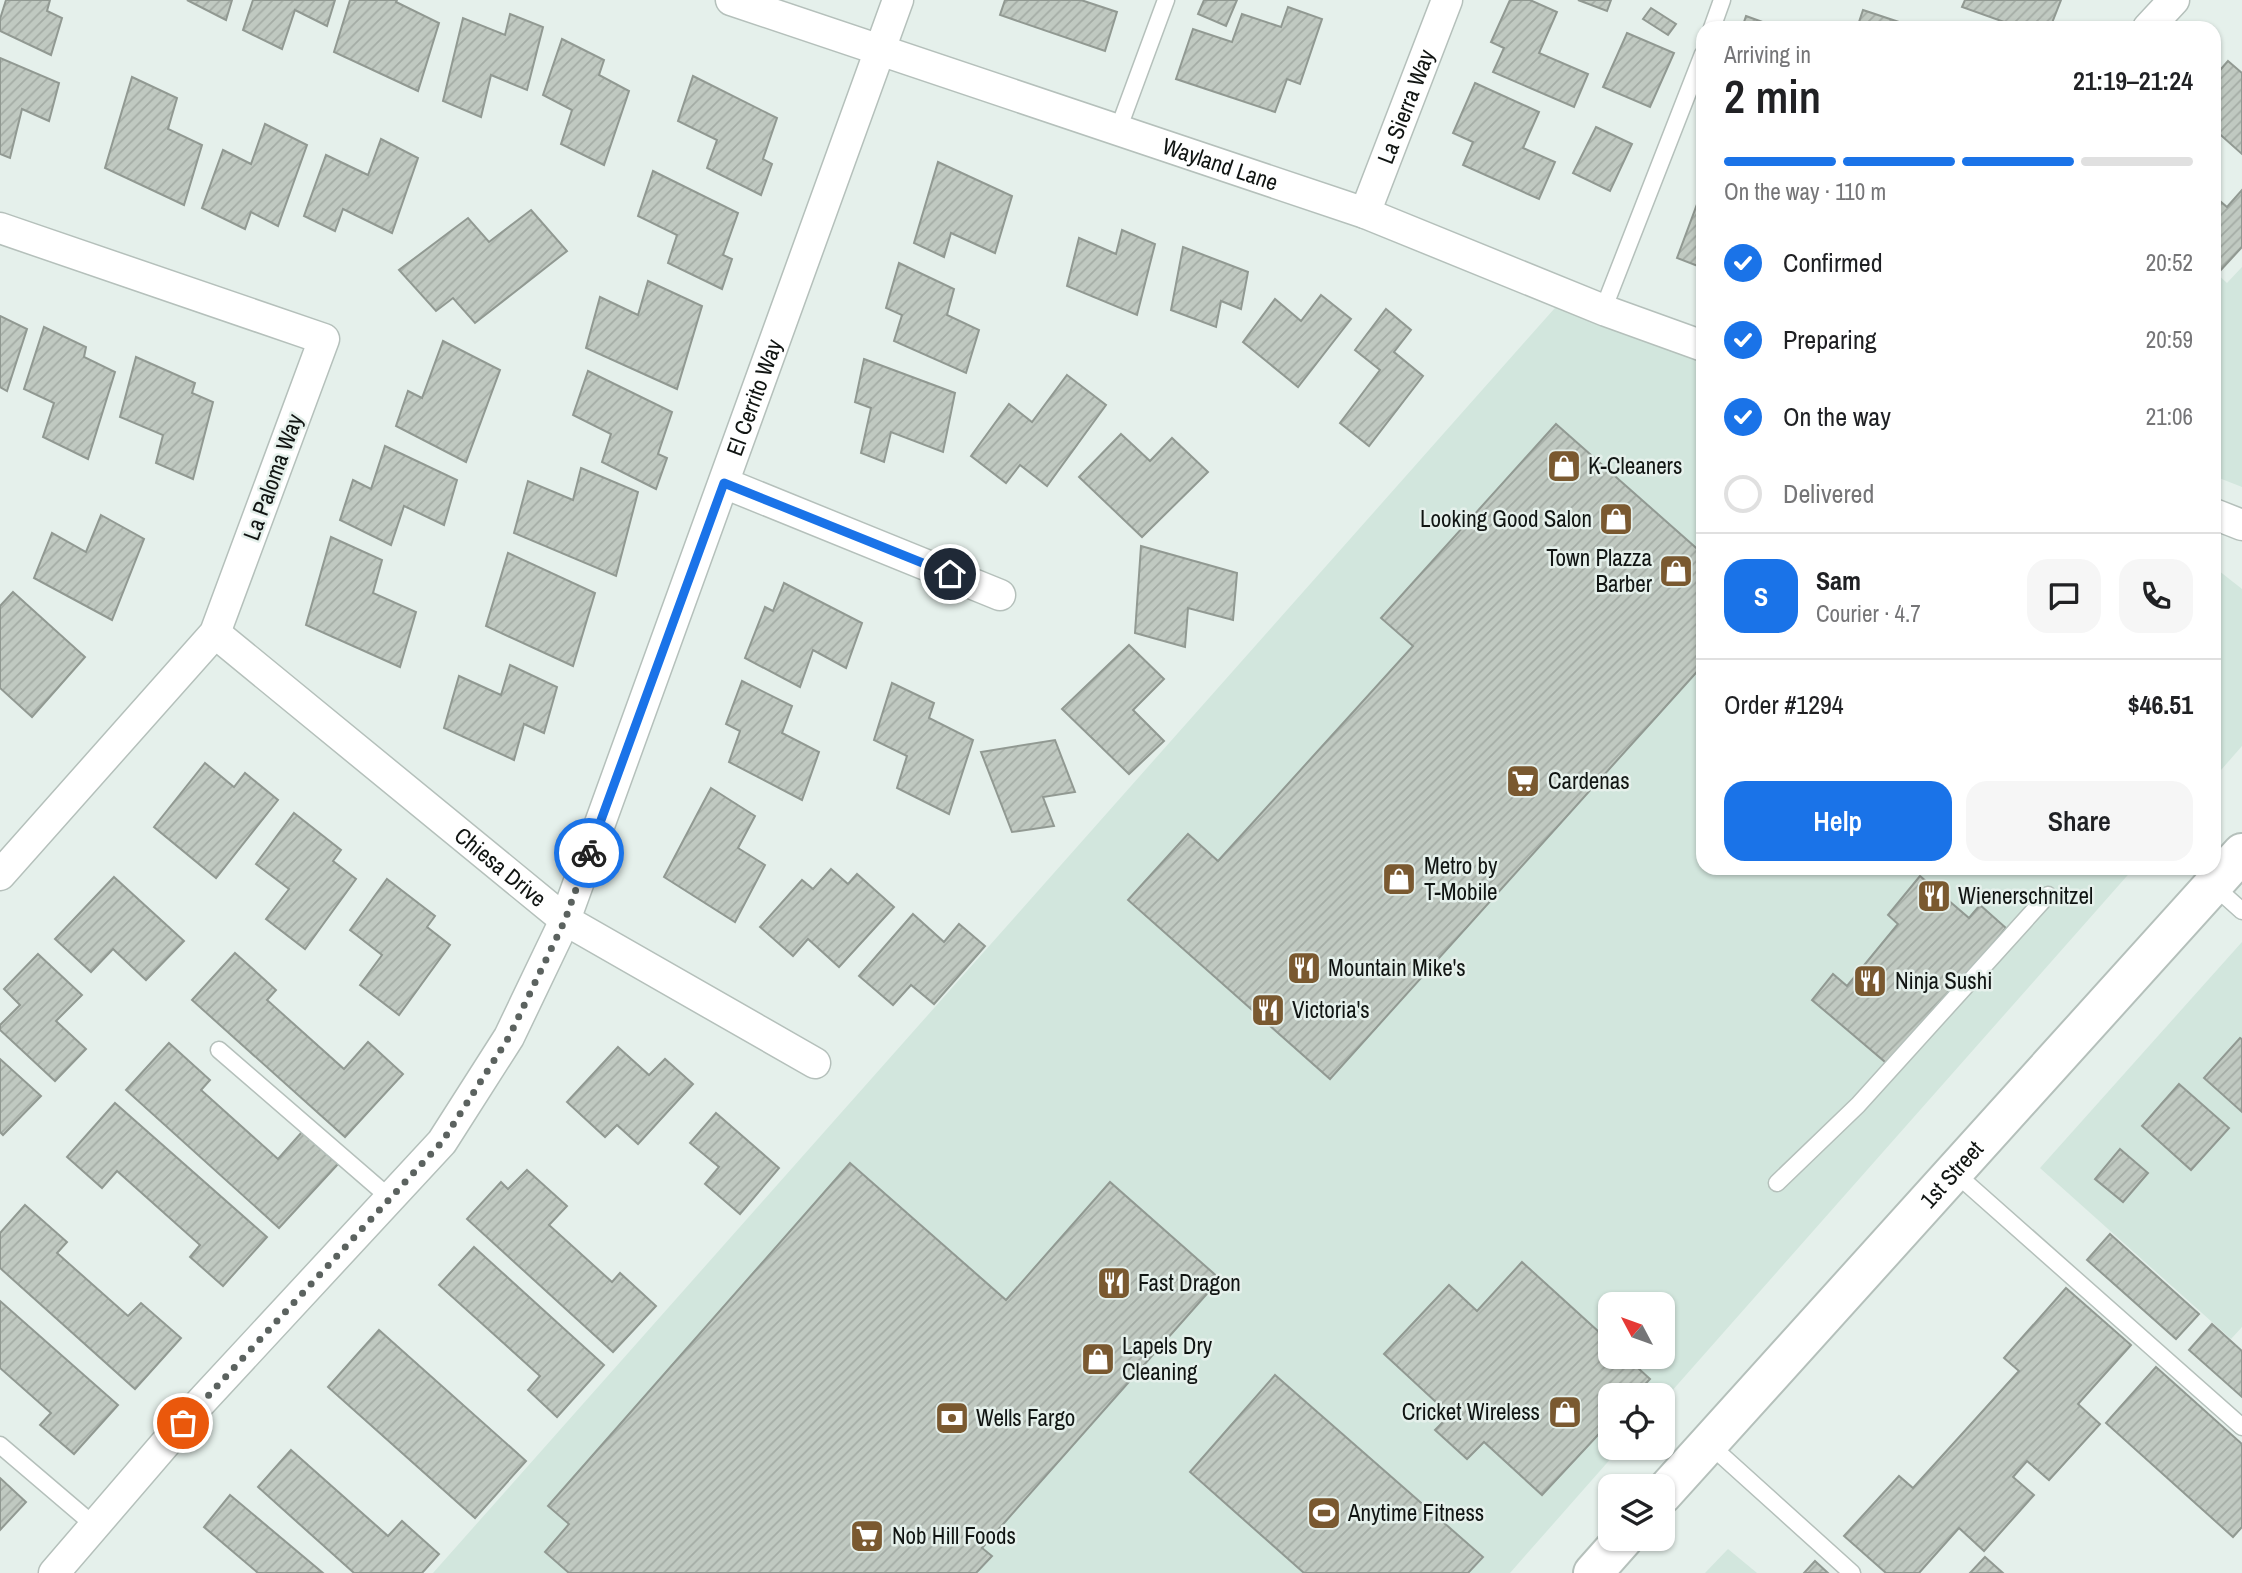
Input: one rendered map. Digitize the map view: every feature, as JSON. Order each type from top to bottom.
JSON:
[{"type":"main road","name":"1st Street","points":[[1675,1481],[2242,853]]},
{"type":"main road","points":[[1593,1573],[1612,1551]]},
{"type":"street","name":"Wayland Lane","points":[[731,0],[1365,214],[1603,310],[1696,343]]},
{"type":"street","name":"El Cerrito Way","points":[[54,1573],[201,1402],[442,1142],[509,1037],[565,920],[898,0]]},
{"type":"street","name":"La Sierra Way","points":[[1365,214],[1447,0]]},
{"type":"street","points":[[2154,21],[2174,0]]},
{"type":"street","name":"La Paloma Way","points":[[0,228],[324,339],[215,633],[0,874]]},
{"type":"street","points":[[724,483],[1000,595]]},
{"type":"street","points":[[2221,517],[2242,525]]},
{"type":"street","name":"Chiesa Drive","points":[[215,633],[565,920],[815,1063]]},
{"type":"lane","points":[[1118,131],[1166,0]]},
{"type":"lane","points":[[1714,21],[1722,0]]},
{"type":"lane","points":[[1603,310],[1696,72]]},
{"type":"lane","points":[[2213,885],[2242,911]]},
{"type":"lane","points":[[1777,1184],[1858,1105],[2048,895]]},
{"type":"lane","points":[[219,1050],[390,1198]]},
{"type":"lane","points":[[1954,1171],[2242,1427]]},
{"type":"lane","points":[[1709,1444],[1852,1573]]},
{"type":"lane","points":[[0,1445],[95,1526]]},
{"type":"shaded area","points":[[2242,267],[2242,487],[2221,479],[2221,277],[2227,283]]},
{"type":"shaded area","points":[[1570,291],[1696,345],[1696,875],[2128,875],[1675,1387],[1675,1383],[1598,1383],[1598,1460],[1610,1460],[1510,1573],[433,1573]]},
{"type":"shaded area","points":[[2221,572],[2242,589],[2242,746],[2221,770]]},
{"type":"shaded area","points":[[2242,942],[2242,1327],[2231,1339],[2040,1168]]},
{"type":"shaded area","points":[[1728,1549],[1757,1573],[1705,1573]]},
{"type":"building","points":[[6,0],[50,0],[47,11],[62,18],[51,55],[0,31],[0,19]]},
{"type":"building","points":[[187,0],[232,0],[226,20]]},
{"type":"building","points":[[253,0],[335,0],[327,26],[295,10],[282,49],[243,30]]},
{"type":"building","points":[[350,0],[397,0],[396,2],[439,23],[418,91],[334,52]]},
{"type":"building","points":[[1005,0],[1081,0],[1117,12],[1105,51],[1000,15]]},
{"type":"building","points":[[1204,0],[1237,0],[1226,26],[1198,14]]},
{"type":"building","points":[[1510,0],[1530,0],[1557,12],[1539,53],[1588,74],[1574,107],[1493,72],[1504,48],[1491,42]]},
{"type":"building","points":[[1578,0],[1611,0],[1607,11]]},
{"type":"building","points":[[1965,0],[2061,0],[2053,21],[2001,21],[1962,7]]},
{"type":"building","points":[[1288,7],[1322,19],[1300,84],[1287,79],[1275,112],[1176,79],[1193,29],[1232,42],[1242,14],[1281,27]]},
{"type":"building","points":[[1651,8],[1676,24],[1668,35],[1643,19]]},
{"type":"building","points":[[1863,10],[1896,21],[1859,21]]},
{"type":"building","points":[[510,14],[543,27],[527,90],[491,75],[481,117],[443,101],[463,18],[505,35]]},
{"type":"building","points":[[1746,16],[1760,21],[1744,21]]},
{"type":"building","points":[[1627,33],[1674,53],[1650,107],[1603,87]]},
{"type":"building","points":[[562,39],[604,60],[599,75],[629,91],[604,165],[561,144],[572,110],[543,95]]},
{"type":"building","points":[[0,58],[59,83],[49,121],[22,109],[10,158],[0,154]]},
{"type":"building","points":[[2228,61],[2242,73],[2242,154],[2221,135],[2221,69]]},
{"type":"building","points":[[693,76],[777,118],[763,159],[772,164],[761,195],[707,168],[717,140],[678,121]]},
{"type":"building","points":[[132,77],[177,98],[168,129],[202,145],[184,205],[105,168]]},
{"type":"building","points":[[1475,83],[1539,112],[1523,148],[1555,162],[1539,199],[1463,165],[1473,142],[1453,133]]},
{"type":"building","points":[[265,124],[307,145],[278,226],[251,212],[245,229],[202,208],[223,150],[251,164]]},
{"type":"building","points":[[1596,127],[1632,144],[1610,191],[1573,173]]},
{"type":"building","points":[[381,139],[418,158],[392,233],[343,209],[335,231],[304,216],[326,155],[368,175]]},
{"type":"building","points":[[938,162],[1012,196],[995,253],[951,233],[944,257],[914,243]]},
{"type":"building","points":[[653,171],[738,213],[723,255],[732,259],[722,289],[668,263],[677,235],[638,216]]},
{"type":"building","points":[[2242,190],[2242,247],[2221,270],[2221,202],[2227,207]]},
{"type":"building","points":[[1696,207],[1696,265],[1677,258]]},
{"type":"building","points":[[531,210],[567,251],[475,323],[453,298],[436,311],[399,270],[468,218],[489,242]]},
{"type":"building","points":[[1122,230],[1155,244],[1137,315],[1067,286],[1079,238],[1116,254]]},
{"type":"building","points":[[1183,247],[1248,272],[1241,309],[1221,301],[1216,327],[1171,310]]},
{"type":"building","points":[[899,263],[954,289],[947,315],[979,330],[966,373],[894,341],[902,315],[886,308]]},
{"type":"building","points":[[648,281],[702,306],[677,389],[586,348],[600,297],[638,315]]},
{"type":"building","points":[[1321,295],[1351,319],[1298,387],[1243,342],[1275,299],[1301,321]]},
{"type":"building","points":[[1386,309],[1411,330],[1394,352],[1423,376],[1369,446],[1340,423],[1380,370],[1355,350]]},
{"type":"building","points":[[0,316],[27,329],[7,391],[0,387]]},
{"type":"building","points":[[44,327],[86,347],[84,357],[115,372],[88,459],[43,437],[54,403],[24,389]]},
{"type":"building","points":[[443,341],[500,370],[466,462],[396,426],[408,391],[422,398]]},
{"type":"building","points":[[136,357],[195,383],[192,393],[213,402],[193,479],[156,463],[163,435],[120,417]]},
{"type":"building","points":[[864,359],[955,393],[943,452],[891,432],[884,462],[861,453],[871,408],[855,402]]},
{"type":"building","points":[[588,371],[672,412],[658,454],[667,458],[656,489],[602,462],[611,434],[573,415]]},
{"type":"building","points":[[1067,375],[1106,405],[1047,486],[1020,465],[1006,483],[971,456],[1009,404],[1032,422]]},
{"type":"building","points":[[1556,424],[1696,548],[1696,673],[1330,1079],[1128,900],[1188,834],[1218,861],[1413,646],[1381,618]]},
{"type":"building","points":[[1121,434],[1150,461],[1172,438],[1208,472],[1142,537],[1079,477]]},
{"type":"building","points":[[385,446],[457,480],[444,525],[404,506],[391,545],[340,520],[353,480],[371,489]]},
{"type":"building","points":[[581,468],[638,492],[616,576],[514,533],[528,481],[573,500]]},
{"type":"building","points":[[101,515],[144,539],[112,620],[34,578],[52,533],[86,552]]},
{"type":"building","points":[[331,537],[382,560],[373,593],[416,612],[400,667],[306,625]]},
{"type":"building","points":[[1141,546],[1237,573],[1233,620],[1188,608],[1185,647],[1135,633]]},
{"type":"building","points":[[508,553],[595,593],[573,666],[486,626]]},
{"type":"building","points":[[784,583],[862,623],[846,668],[813,650],[800,687],[745,658],[765,607],[773,611]]},
{"type":"building","points":[[13,592],[85,657],[32,717],[0,688],[0,606]]},
{"type":"building","points":[[1129,645],[1164,679],[1133,710],[1164,741],[1129,774],[1062,709]]},
{"type":"building","points":[[510,665],[557,687],[544,733],[524,724],[514,760],[444,728],[459,676],[501,695]]},
{"type":"building","points":[[742,681],[792,706],[782,733],[819,752],[802,800],[729,762],[740,731],[726,724]]},
{"type":"building","points":[[892,683],[934,703],[929,718],[973,740],[949,814],[897,788],[907,756],[874,740]]},
{"type":"building","points":[[1055,740],[1075,792],[1043,797],[1054,826],[1012,832],[981,752]]},
{"type":"building","points":[[205,763],[234,787],[245,773],[278,800],[216,878],[154,827]]},
{"type":"building","points":[[711,788],[755,816],[738,848],[765,865],[735,922],[664,877]]},
{"type":"building","points":[[294,813],[341,850],[333,861],[356,879],[305,949],[266,919],[289,889],[256,864]]},
{"type":"building","points":[[831,869],[848,884],[857,874],[894,907],[839,967],[808,939],[793,956],[760,927],[802,880],[813,889]]},
{"type":"building","points":[[1920,876],[1969,918],[1980,905],[2006,928],[1891,1067],[1812,1000],[1833,974],[1847,986],[1898,924],[1888,915]]},
{"type":"building","points":[[114,877],[184,941],[146,980],[113,949],[91,972],[55,939]]},
{"type":"building","points":[[387,879],[435,916],[427,927],[450,945],[399,1015],[360,985],[382,955],[350,930]]},
{"type":"building","points":[[913,914],[944,942],[959,924],[985,946],[934,1004],[911,985],[893,1005],[859,976]]},
{"type":"building","points":[[235,953],[276,990],[267,1000],[344,1069],[368,1042],[403,1074],[345,1137],[192,1000]]},
{"type":"building","points":[[38,954],[82,995],[56,1021],[86,1049],[55,1081],[0,1030],[0,1025],[20,1005],[4,989]]},
{"type":"building","points":[[2240,1038],[2242,1039],[2242,1112],[2204,1078]]},
{"type":"building","points":[[169,1043],[210,1080],[201,1090],[278,1159],[302,1132],[338,1164],[279,1228],[126,1090]]},
{"type":"building","points":[[618,1047],[649,1075],[665,1059],[693,1084],[638,1144],[617,1125],[605,1137],[567,1102]]},
{"type":"building","points":[[0,1059],[41,1096],[3,1135],[0,1132]]},
{"type":"building","points":[[2179,1084],[2229,1128],[2191,1170],[2142,1126]]},
{"type":"building","points":[[115,1103],[267,1237],[223,1286],[190,1257],[200,1245],[117,1171],[102,1188],[67,1157]]},
{"type":"building","points":[[716,1113],[779,1168],[740,1214],[705,1184],[719,1167],[690,1143]]},
{"type":"building","points":[[2120,1149],[2148,1173],[2123,1202],[2095,1179]]},
{"type":"building","points":[[850,1163],[1006,1300],[1110,1182],[1220,1279],[982,1548],[992,1556],[976,1573],[569,1573],[545,1552],[569,1524],[548,1506]]},
{"type":"building","points":[[527,1170],[567,1206],[549,1225],[612,1282],[620,1273],[656,1306],[613,1352],[467,1219],[501,1182],[508,1189]]},
{"type":"building","points":[[25,1205],[67,1242],[57,1253],[128,1316],[141,1303],[181,1338],[135,1389],[0,1268],[0,1233]]},
{"type":"building","points":[[2110,1234],[2199,1314],[2176,1339],[2087,1260]]},
{"type":"building","points":[[474,1247],[604,1365],[557,1417],[528,1390],[540,1376],[439,1285]]},
{"type":"building","points":[[1522,1262],[1598,1331],[1598,1369],[1639,1369],[1650,1379],[1646,1383],[1598,1383],[1598,1435],[1542,1495],[1484,1442],[1467,1459],[1435,1430],[1450,1415],[1384,1354],[1449,1285],[1477,1311]]},
{"type":"building","points":[[2066,1288],[2131,1345],[2078,1404],[2100,1424],[2049,1480],[2027,1461],[2013,1477],[2034,1495],[1984,1551],[1959,1528],[1919,1573],[1886,1573],[1844,1536],[1899,1476],[1913,1488],[2019,1371],[2004,1358]]},
{"type":"building","points":[[0,1301],[118,1405],[74,1454],[40,1425],[51,1413],[0,1368]]},
{"type":"building","points":[[2212,1324],[2242,1351],[2242,1397],[2189,1350]]},
{"type":"building","points":[[379,1330],[526,1461],[475,1518],[328,1387]]},
{"type":"building","points":[[2156,1367],[2242,1444],[2242,1527],[2233,1537],[2106,1423]]},
{"type":"building","points":[[1275,1375],[1483,1557],[1468,1573],[1304,1573],[1190,1472]]},
{"type":"building","points":[[291,1450],[388,1536],[402,1521],[439,1554],[422,1573],[354,1573],[258,1487]]},
{"type":"building","points":[[0,1478],[26,1502],[0,1530]]},
{"type":"building","points":[[230,1495],[323,1573],[258,1573],[204,1527]]},
{"type":"building","points":[[1985,1557],[2003,1573],[1970,1573]]},
{"type":"building","points":[[1815,1561],[1828,1573],[1804,1573]]},
{"type":"way so far","points":[[183,1423],[442,1142],[509,1037],[565,920],[589,853]]},
{"type":"place","name":"K-Cleaners","points":[[1564,466]]},
{"type":"place","name":"Looking Good Salon","points":[[1616,519]]},
{"type":"place","name":"Town Plazza Barber","points":[[1676,571]]},
{"type":"place","name":"Cardenas","points":[[1523,781]]},
{"type":"place","name":"Metro by T-Mobile","points":[[1399,879]]},
{"type":"place","name":"Wienerschnitzel","points":[[1934,896]]},
{"type":"place","name":"Mountain Mike's","points":[[1304,968]]},
{"type":"place","name":"Ninja Sushi","points":[[1870,981]]},
{"type":"place","name":"Victoria's","points":[[1268,1010]]},
{"type":"place","name":"Fast Dragon","points":[[1114,1283]]},
{"type":"place","name":"Lapels Dry Cleaning","points":[[1098,1359]]},
{"type":"place","name":"Cricket Wireless","points":[[1565,1412]]},
{"type":"place","name":"Wells Fargo","points":[[952,1418]]},
{"type":"place","name":"Anytime Fitness","points":[[1324,1513]]},
{"type":"place","name":"Nob Hill Foods","points":[[867,1536]]},
{"type":"route","points":[[589,853],[724,483],[950,574]]}]
